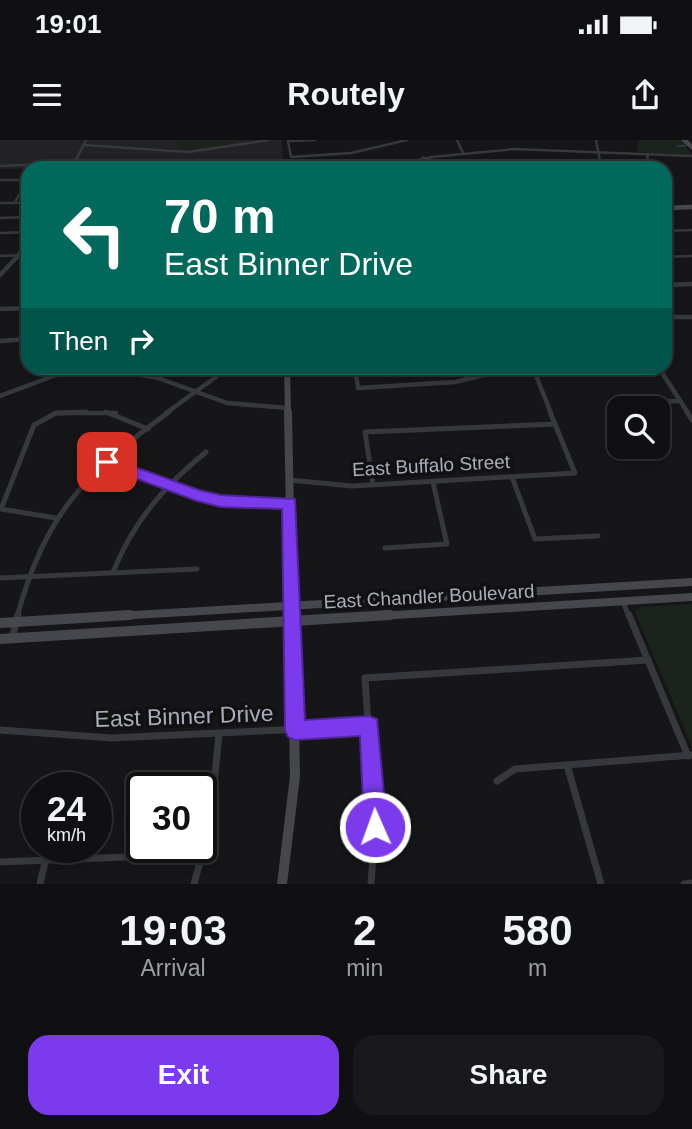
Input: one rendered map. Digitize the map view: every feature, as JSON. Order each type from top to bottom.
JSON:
[{"type":"main road","points":[[684,140],[692,147]]},
{"type":"main road","points":[[672,208],[692,207]]},
{"type":"main road","points":[[282,884],[293,800],[295,730],[287,375]]},
{"type":"main road","name":"East Chandler Boulevard","points":[[0,623],[692,582]]},
{"type":"main road","name":"East Chandler Boulevard","points":[[0,639],[692,597]]},
{"type":"street","points":[[71,161],[77,158],[86,140]]},
{"type":"street","points":[[84,145],[188,152],[269,140]]},
{"type":"street","points":[[315,140],[288,141],[291,157],[351,153],[407,140]]},
{"type":"street","points":[[457,140],[463,153]]},
{"type":"street","points":[[596,140],[600,161]]},
{"type":"street","points":[[407,161],[463,153],[599,150],[692,156]]},
{"type":"street","points":[[647,155],[648,161]]},
{"type":"street","points":[[423,157],[429,161]]},
{"type":"street","points":[[0,166],[21,165]]},
{"type":"street","points":[[0,180],[21,180]]},
{"type":"street","points":[[15,202],[21,191]]},
{"type":"street","points":[[0,203],[21,203]]},
{"type":"street","points":[[0,218],[19,217],[21,213]]},
{"type":"street","points":[[672,231],[692,230]]},
{"type":"street","points":[[0,233],[21,233]]},
{"type":"street","points":[[0,275],[21,248]]},
{"type":"street","points":[[0,256],[21,256]]},
{"type":"street","points":[[672,257],[692,256]]},
{"type":"street","points":[[672,285],[692,285]]},
{"type":"street","points":[[0,309],[21,309]]},
{"type":"street","points":[[672,317],[692,317]]},
{"type":"street","points":[[0,341],[21,340]]},
{"type":"street","points":[[0,396],[49,377],[67,375]]},
{"type":"street","points":[[140,375],[157,378],[240,406],[288,408]]},
{"type":"street","points":[[12,638],[30,577],[56,518],[89,477],[215,375]]},
{"type":"street","points":[[356,375],[358,388],[454,382],[484,375]]},
{"type":"street","points":[[373,485],[365,432],[555,424],[536,375]]},
{"type":"street","points":[[663,375],[692,420]]},
{"type":"street","points":[[0,386],[7,392]]},
{"type":"street","points":[[670,401],[680,401]]},
{"type":"street","points":[[56,518],[1,509],[34,425],[56,413],[101,411],[115,413],[148,429]]},
{"type":"street","name":"East Buffalo Street","points":[[289,480],[373,485],[575,473],[555,424]]},
{"type":"street","points":[[113,572],[127,534],[152,498],[206,452]]},
{"type":"street","points":[[107,462],[221,501],[290,503]]},
{"type":"street","points":[[512,477],[535,539],[598,536]]},
{"type":"street","points":[[385,548],[447,544],[433,482]]},
{"type":"street","points":[[0,578],[197,569]]},
{"type":"street","points":[[498,781],[515,769],[690,755],[624,602]]},
{"type":"street","points":[[371,884],[375,827],[365,678],[648,660]]},
{"type":"street","name":"East Binner Drive","points":[[0,730],[112,738],[369,726]]},
{"type":"street","points":[[217,772],[219,734]]},
{"type":"street","points":[[567,765],[601,884]]},
{"type":"street","points":[[0,862],[21,860]]},
{"type":"street","points":[[40,884],[45,863]]},
{"type":"street","points":[[194,884],[200,863]]},
{"type":"street","points":[[684,884],[692,883]]},
{"type":"shaded area","points":[[0,140],[282,140],[283,161],[21,161],[21,169],[0,169]]},
{"type":"shaded area","points":[[179,140],[232,140],[219,149],[176,152]]},
{"type":"shaded area","points":[[638,140],[681,140],[692,155],[637,152]]},
{"type":"shaded area","points":[[692,604],[692,747],[635,612],[641,607]]},
{"type":"waterway","points":[[677,146],[685,146]]},
{"type":"route","points":[[107,462],[221,501],[290,503],[295,730],[369,726],[374,768],[375,827]]}]
